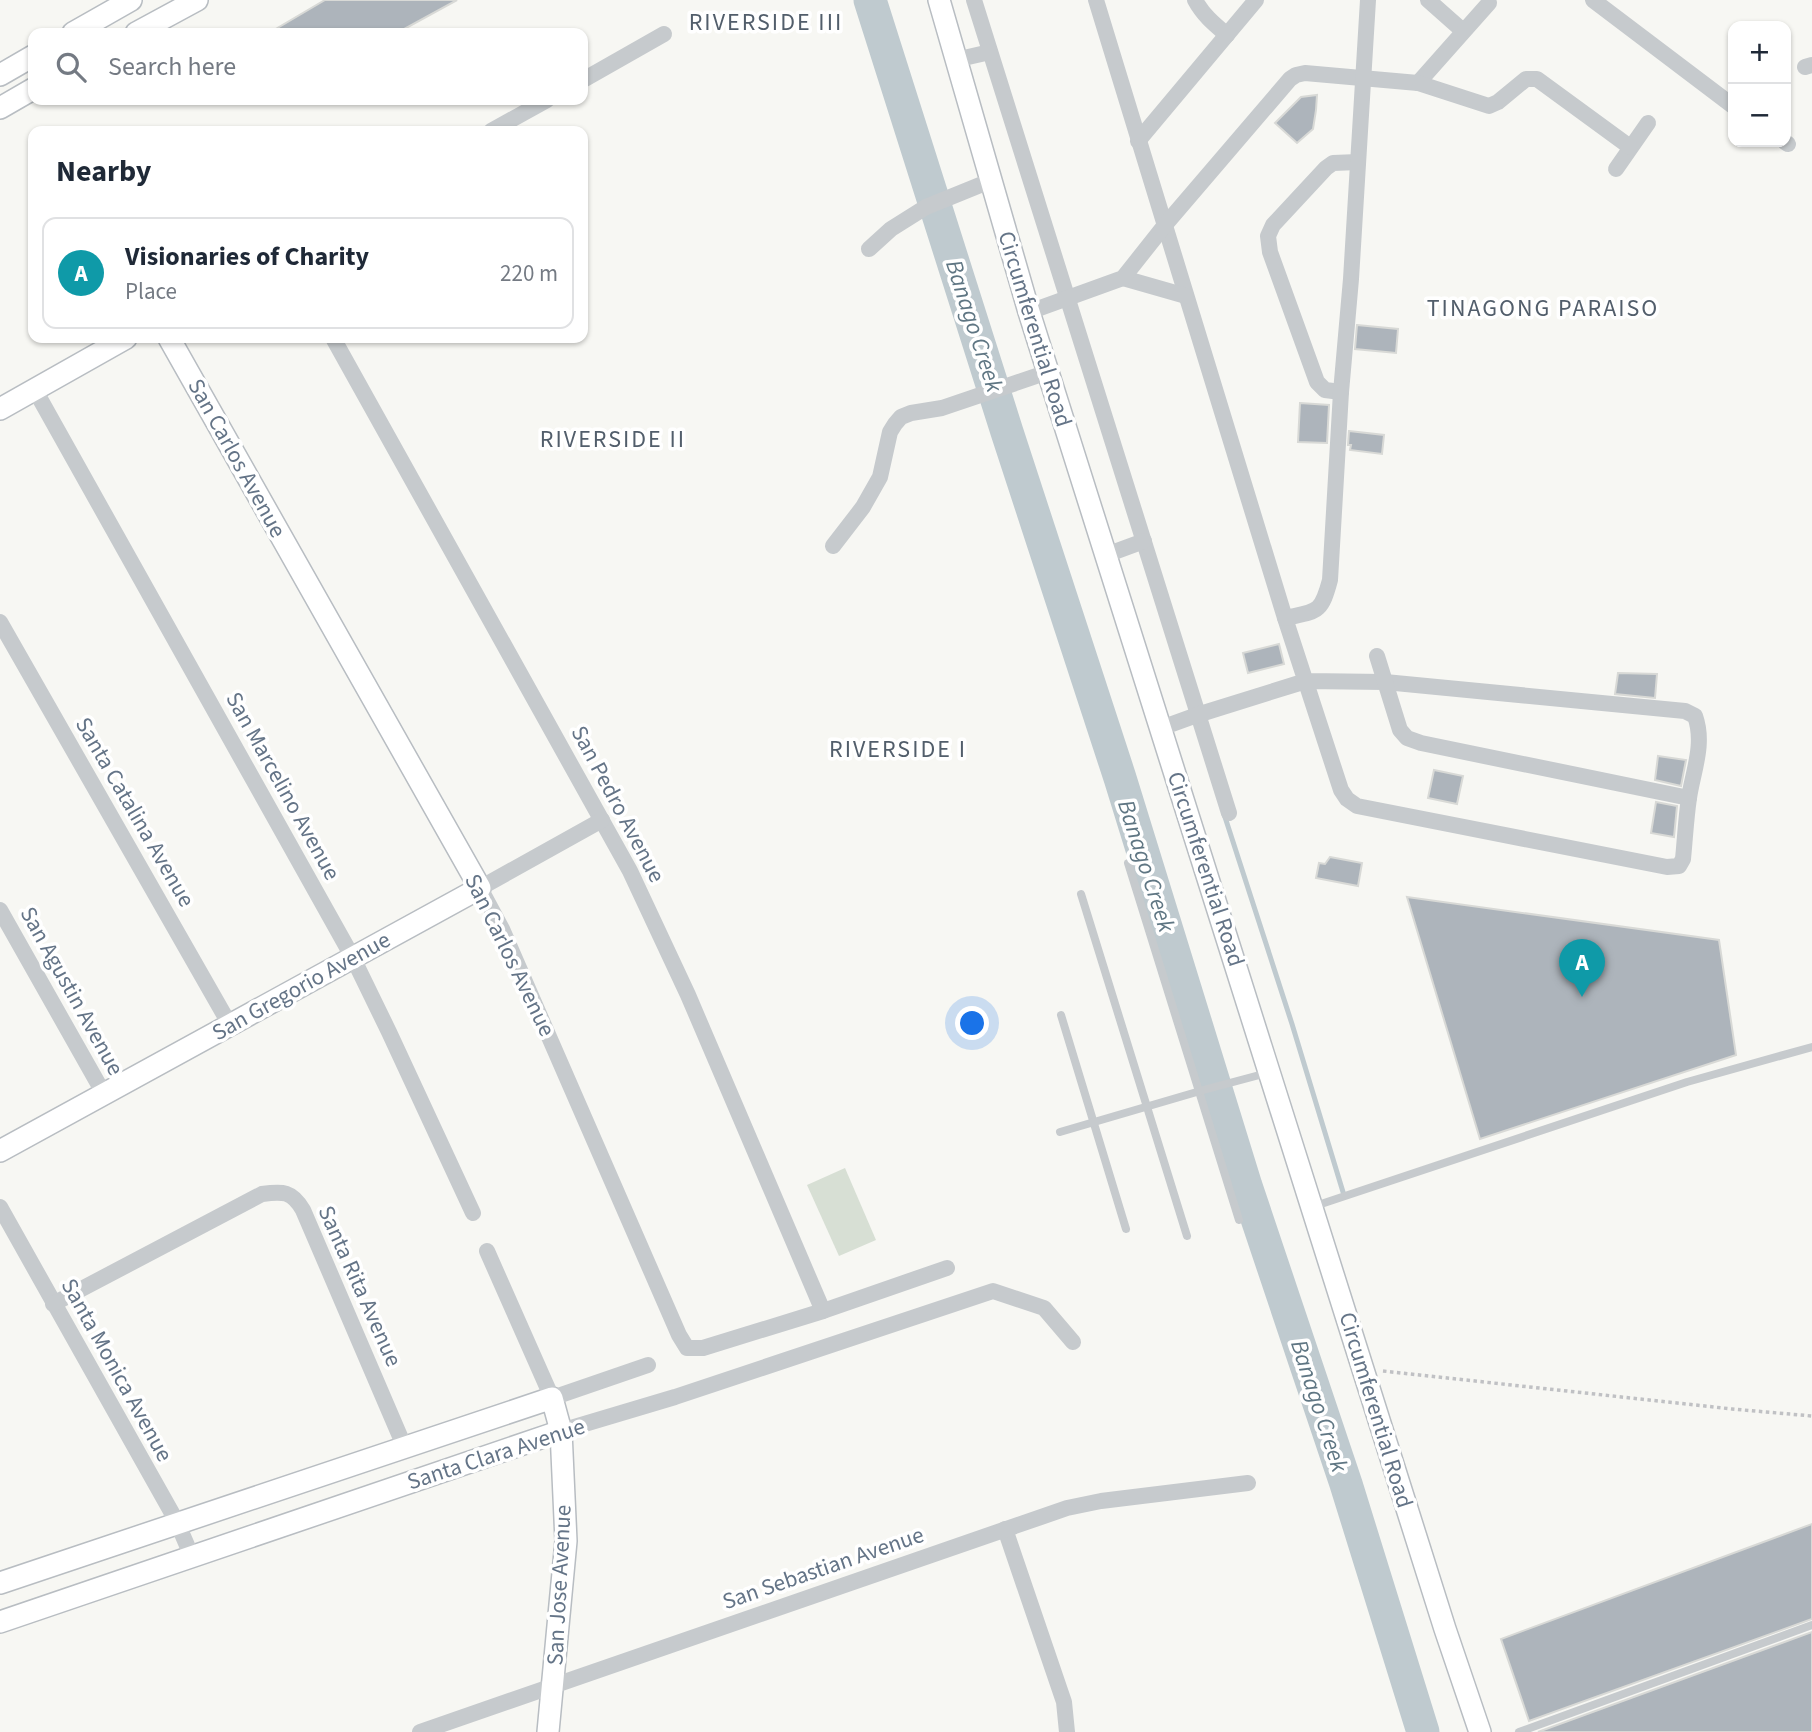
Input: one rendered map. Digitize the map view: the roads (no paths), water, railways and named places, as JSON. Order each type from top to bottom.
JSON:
[{"type":"street","points":[[82,28],[131,0]]},
{"type":"street","points":[[145,28],[197,0]]},
{"type":"street","points":[[974,0],[977,55],[1062,299],[1138,543],[1184,720],[1229,813]]},
{"type":"street","points":[[1096,0],[1285,618],[1306,681],[1341,789],[1346,799],[1357,806],[1667,867],[1679,866],[1683,859],[1689,798],[1700,740],[1695,716],[1685,711],[1385,682],[1306,681],[1184,720]]},
{"type":"street","points":[[1195,0],[1208,20],[1227,35]]},
{"type":"street","points":[[1138,141],[1256,0]]},
{"type":"street","points":[[1285,618],[1315,612],[1325,599],[1330,580],[1340,392],[1351,279],[1368,0]]},
{"type":"street","points":[[1428,0],[1463,30]]},
{"type":"street","points":[[1593,0],[1728,102]]},
{"type":"street","name":"Circumferential Road","points":[[938,2],[977,55],[990,181],[1029,312],[1106,555],[1184,720],[1270,1072],[1445,1629],[1480,1732]]},
{"type":"street","points":[[1418,83],[1489,2]]},
{"type":"street","points":[[588,77],[664,34]]},
{"type":"street","points":[[5,94],[28,63]]},
{"type":"street","points":[[1029,312],[1124,278],[1165,225],[1296,75],[1305,73],[1418,83],[1489,106],[1527,79],[1537,79],[1630,148]]},
{"type":"street","points":[[5,94],[28,90]]},
{"type":"street","points":[[500,126],[538,105]]},
{"type":"street","points":[[1616,169],[1648,123]]},
{"type":"street","points":[[1340,392],[1325,390],[1317,382],[1270,252],[1268,236],[1273,225],[1326,168],[1333,163],[1358,162]]},
{"type":"street","points":[[869,249],[891,229],[926,208],[990,181]]},
{"type":"street","points":[[1124,278],[1186,296]]},
{"type":"street","points":[[0,409],[117,343]]},
{"type":"street","name":"San Carlos Avenue","points":[[172,343],[507,940],[687,1348],[703,1348],[823,1311],[947,1268]]},
{"type":"street","name":"San Pedro Avenue","points":[[336,343],[630,871],[660,933],[823,1311]]},
{"type":"street","points":[[833,546],[863,508],[880,477],[890,432],[901,417],[942,408],[1048,372]]},
{"type":"street","name":"San Marcelino Avenue","points":[[35,390],[353,957],[473,1213]]},
{"type":"street","points":[[1106,555],[1138,543]]},
{"type":"street","name":"Santa Catalina Avenue","points":[[0,622],[230,1025]]},
{"type":"street","points":[[1377,656],[1400,730],[1408,738],[1421,743],[1689,798]]},
{"type":"street","name":"San Gregorio Avenue","points":[[0,1152],[602,820]]},
{"type":"street","name":"San Agustin Avenue","points":[[0,910],[104,1094]]},
{"type":"street","name":"Santa Rita Avenue","points":[[53,1304],[262,1194],[285,1193],[296,1199],[303,1210],[405,1448]]},
{"type":"street","name":"Santa Monica Avenue","points":[[0,1207],[177,1522],[192,1557]]},
{"type":"street","points":[[487,1251],[552,1398]]},
{"type":"street","name":"Santa Clara Avenue","points":[[0,1622],[561,1432],[993,1291],[1044,1308],[1073,1342]]},
{"type":"street","name":"Santa Clara Avenue","points":[[0,1583],[648,1366]]},
{"type":"street","name":"San Jose Avenue","points":[[548,1732],[566,1541],[561,1432],[552,1398]]},
{"type":"street","name":"San Sebastian Avenue","points":[[420,1732],[1067,1508],[1101,1501],[1248,1483]]},
{"type":"street","points":[[1005,1529],[1064,1702],[1067,1732]]},
{"type":"lane","points":[[1128,863],[1203,1090],[1239,1220]]},
{"type":"lane","points":[[1081,894],[1187,1236]]},
{"type":"lane","points":[[1061,1015],[1126,1229]]},
{"type":"lane","points":[[1312,1207],[1687,1082],[1812,1047]]},
{"type":"lane","points":[[1060,1132],[1270,1072]]},
{"type":"lane","points":[[1518,1732],[1812,1625]]},
{"type":"waterway","name":"Banago Creek","points":[[870,0],[1120,778],[1246,1186],[1346,1484],[1423,1732]]},
{"type":"waterway","points":[[1224,814],[1343,1192]]},
{"type":"place","name":"Visionaries of Charity","points":[[1582,997]]},
{"type":"district","name":"RIVERSIDE III","points":[[766,22]]},
{"type":"district","name":"TINAGONG PARAISO","points":[[1543,308]]},
{"type":"district","name":"RIVERSIDE II","points":[[613,439]]},
{"type":"district","name":"RIVERSIDE I","points":[[898,749]]}]
